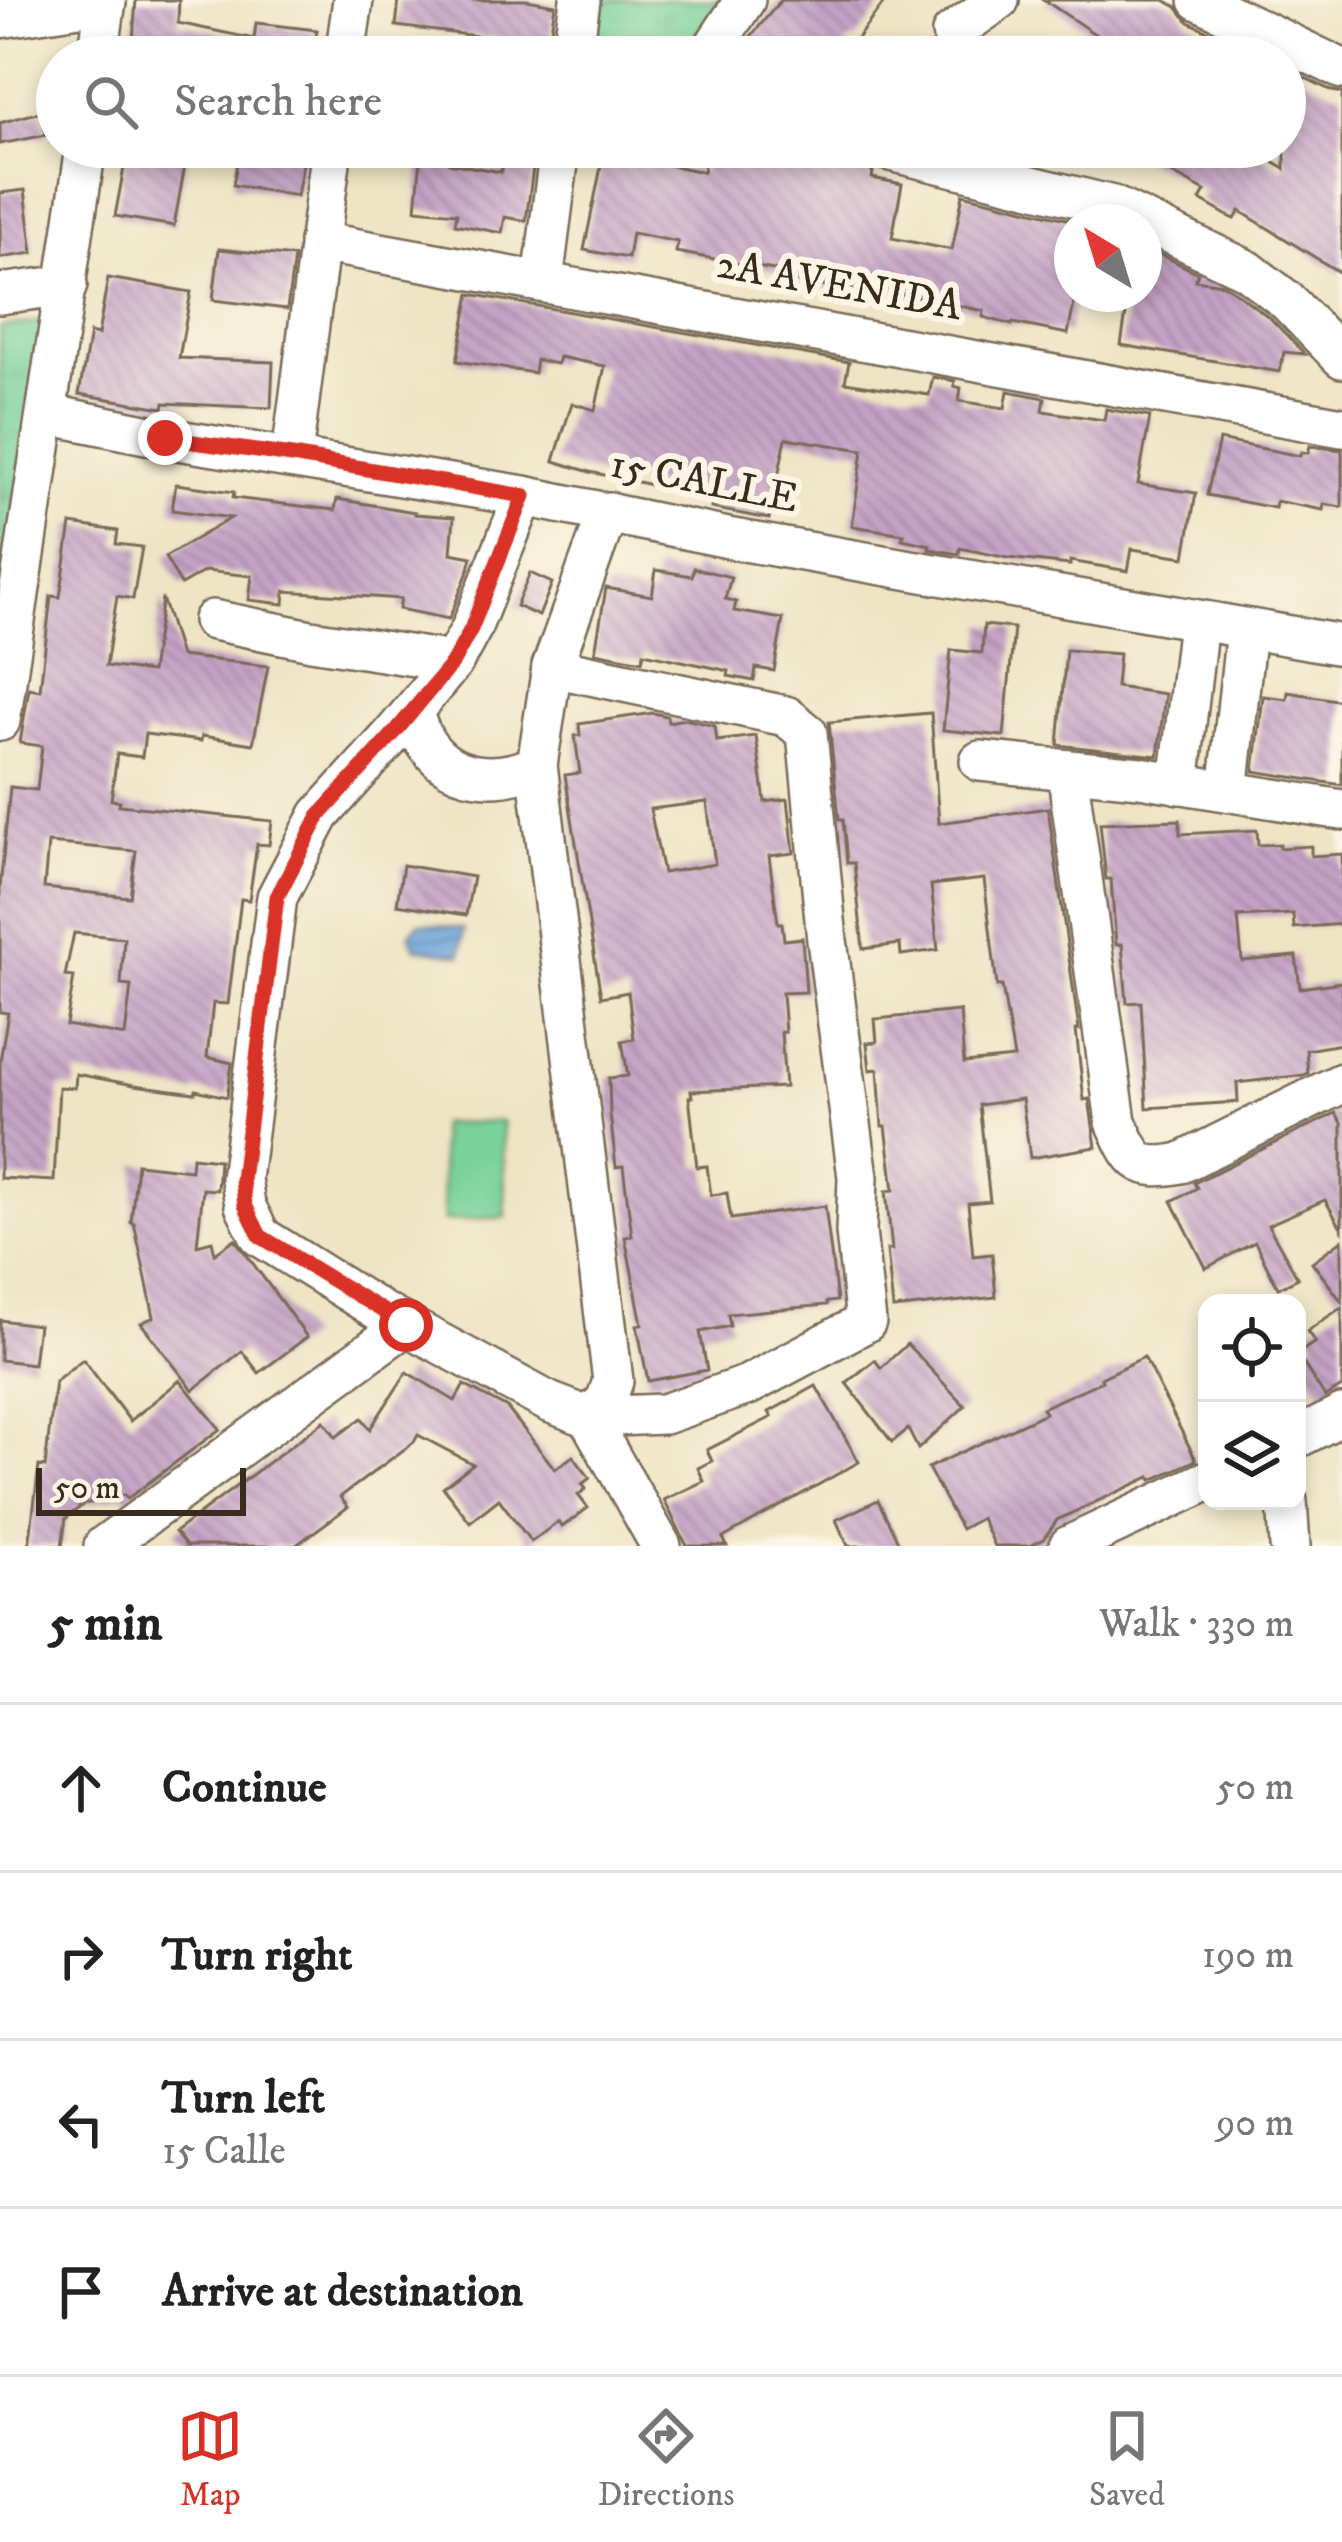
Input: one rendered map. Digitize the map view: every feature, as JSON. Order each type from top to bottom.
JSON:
[{"type":"street","points":[[348,36],[353,0]]},
{"type":"street","points":[[575,36],[580,0]]},
{"type":"street","points":[[721,36],[745,0]]},
{"type":"street","points":[[952,33],[999,0]]},
{"type":"street","points":[[1199,0],[1275,36]]},
{"type":"street","points":[[0,18],[106,1],[101,36]]},
{"type":"street","points":[[1306,51],[1342,68]]},
{"type":"street","points":[[0,721],[83,168]]},
{"type":"street","points":[[292,456],[329,168]]},
{"type":"street","points":[[543,280],[557,168]]},
{"type":"street","points":[[959,168],[1113,206],[1246,270],[1286,300],[1342,358]]},
{"type":"street","name":"2A AVENIDA","points":[[319,242],[1342,427]]},
{"type":"street","points":[[0,294],[67,285]]},
{"type":"street","name":"15 CALLE","points":[[47,414],[1342,645]]},
{"type":"street","points":[[524,496],[453,662],[320,815],[277,897],[242,1180],[245,1205],[260,1236],[406,1325],[549,1402],[588,1418],[664,1414],[748,1385],[866,1322],[856,1232],[858,1178],[826,940],[807,734],[786,716],[552,668]]},
{"type":"street","points":[[588,1418],[606,1401],[613,1381],[537,766],[552,668],[608,512]]},
{"type":"street","points":[[213,620],[453,662]]},
{"type":"street","points":[[1179,784],[1198,622]]},
{"type":"street","points":[[1228,791],[1246,630]]},
{"type":"street","points":[[412,712],[426,744],[450,766],[483,778],[518,774],[537,766]]},
{"type":"street","points":[[980,761],[1179,784],[1342,810]]},
{"type":"street","points":[[1066,770],[1116,1123],[1128,1150],[1140,1163],[1158,1168],[1180,1163],[1342,1083]]},
{"type":"street","points":[[104,1546],[406,1325]]},
{"type":"street","points":[[1306,1433],[1342,1415]]},
{"type":"street","points":[[588,1418],[661,1546]]},
{"type":"street","points":[[1070,1546],[1198,1485]]},
{"type":"street","points":[[1288,1510],[1290,1546]]},
{"type":"green space","points":[[597,0],[729,0],[706,36],[592,36]]},
{"type":"green space","points":[[45,321],[0,605],[0,327]]},
{"type":"green space","points":[[502,1121],[506,1217],[444,1221],[439,1124]]},
{"type":"water","points":[[419,923],[464,929],[461,955],[416,948],[409,934]]},
{"type":"building","points":[[136,0],[179,0],[178,23],[240,36],[133,36]]},
{"type":"building","points":[[399,0],[527,0],[555,5],[550,36],[477,36],[396,26]]},
{"type":"building","points":[[781,0],[886,0],[859,36],[751,36]]},
{"type":"building","points":[[1044,0],[1164,0],[1189,22],[1218,36],[1098,36]]},
{"type":"building","points":[[256,23],[317,30],[316,36],[254,36]]},
{"type":"building","points":[[1306,78],[1342,93],[1342,274],[1240,211],[1235,219],[1200,200],[1205,191],[1162,168],[1283,168],[1306,168]]},
{"type":"building","points":[[36,113],[36,137],[0,144],[0,123]]},
{"type":"building","points":[[124,168],[184,168],[174,226],[115,216]]},
{"type":"building","points":[[236,168],[302,168],[297,196],[233,185]]},
{"type":"building","points":[[420,168],[501,172],[502,168],[533,168],[526,221],[505,217],[502,233],[455,224],[457,213],[416,209]]},
{"type":"building","points":[[601,168],[703,172],[704,168],[864,168],[873,172],[872,178],[902,184],[892,238],[952,250],[963,194],[1054,216],[1054,312],[1072,312],[1068,334],[1012,325],[983,317],[984,311],[853,283],[852,289],[777,278],[779,271],[676,252],[678,242],[632,233],[628,258],[584,250]]},
{"type":"building","points":[[25,190],[33,253],[0,258],[0,193]]},
{"type":"building","points":[[219,249],[294,257],[287,309],[213,300]]},
{"type":"building","points":[[1162,256],[1198,273],[1195,280],[1234,291],[1270,318],[1305,354],[1284,352],[1280,372],[1121,345],[1126,312],[1162,312]]},
{"type":"building","points":[[108,278],[191,292],[179,358],[273,362],[271,408],[164,403],[163,408],[79,394],[90,333],[98,335]]},
{"type":"building","points":[[470,294],[849,362],[845,382],[929,395],[933,377],[955,381],[954,386],[961,388],[959,401],[1005,408],[1008,391],[1045,398],[1043,411],[1104,420],[1106,409],[1150,417],[1138,484],[1196,493],[1185,557],[1132,549],[1128,571],[960,548],[959,554],[929,549],[930,545],[902,539],[904,534],[852,526],[863,450],[786,438],[769,519],[711,508],[713,498],[554,461],[572,403],[595,410],[605,366],[559,357],[557,364],[536,360],[534,373],[457,361]]},
{"type":"building","points":[[1219,440],[1300,456],[1310,446],[1342,450],[1342,507],[1324,504],[1323,510],[1276,501],[1275,508],[1207,495]]},
{"type":"building","points":[[176,484],[234,492],[233,498],[335,510],[337,499],[454,517],[451,553],[472,557],[469,569],[449,619],[399,609],[401,599],[285,591],[284,604],[249,600],[252,576],[205,571],[181,585],[165,557],[231,518],[172,510]]},
{"type":"building","points":[[71,524],[118,531],[116,544],[142,547],[133,599],[117,596],[106,666],[151,672],[162,598],[180,656],[268,666],[253,744],[145,734],[142,757],[117,754],[111,800],[120,801],[119,805],[272,821],[269,845],[257,844],[249,900],[241,899],[228,1004],[213,1003],[207,1057],[232,1063],[227,1097],[76,1074],[75,1088],[59,1087],[54,1181],[0,1178],[0,1061],[8,1013],[0,1012],[0,888],[10,787],[37,790],[42,746],[20,743],[29,688],[40,690],[51,596],[60,597]],"holes":[[[48,843],[136,851],[130,897],[44,888]],[[74,933],[124,938],[121,985],[131,986],[125,1036],[66,1025],[74,977],[65,976]]]},
{"type":"building","points":[[694,568],[731,577],[725,599],[736,602],[734,611],[783,619],[774,671],[756,668],[754,681],[644,653],[642,661],[595,652],[606,588],[652,596],[656,570],[692,576]]},
{"type":"building","points":[[530,573],[552,583],[539,616],[516,606]]},
{"type":"building","points":[[984,625],[1014,628],[1004,736],[943,730],[951,650],[982,653]]},
{"type":"building","points":[[1066,650],[1119,654],[1116,687],[1165,694],[1158,756],[1058,745]]},
{"type":"building","points":[[1288,692],[1342,701],[1342,785],[1254,771],[1263,696],[1287,699]]},
{"type":"building","points":[[653,713],[667,716],[668,722],[685,719],[715,726],[717,741],[756,736],[765,802],[788,799],[794,853],[769,856],[784,940],[802,938],[806,992],[782,993],[785,1087],[691,1091],[689,1097],[697,1167],[707,1166],[711,1195],[727,1193],[731,1219],[825,1206],[837,1301],[728,1314],[730,1326],[700,1332],[707,1370],[648,1381],[625,1237],[632,1236],[623,1166],[616,1167],[610,1114],[609,1078],[628,1076],[622,1041],[634,1039],[628,992],[601,997],[565,775],[580,773],[575,736],[580,735],[579,724]],"holes":[[[707,802],[715,864],[663,873],[650,809]]]},
{"type":"building","points":[[931,713],[939,823],[1048,808],[1079,1030],[1084,1100],[1089,1099],[1096,1147],[1030,1158],[1022,1099],[979,1105],[990,1201],[968,1203],[973,1256],[992,1254],[996,1297],[893,1309],[886,1191],[894,1190],[878,1069],[870,1070],[867,1043],[877,1042],[875,1019],[960,1011],[964,1063],[1014,1058],[1002,986],[997,986],[984,879],[931,885],[938,950],[901,955],[900,944],[863,949],[854,863],[847,863],[843,819],[839,819],[829,722]]},
{"type":"building","points":[[1180,820],[1180,834],[1257,830],[1258,845],[1311,846],[1311,856],[1342,854],[1342,924],[1294,928],[1293,914],[1238,917],[1242,961],[1296,956],[1300,988],[1342,982],[1342,1044],[1306,1050],[1308,1073],[1304,1075],[1237,1083],[1238,1102],[1147,1108],[1141,1002],[1127,1003],[1122,944],[1116,945],[1111,879],[1106,879],[1100,823]]},
{"type":"building","points":[[403,865],[473,877],[466,915],[397,904]]},
{"type":"building","points":[[1336,1113],[1342,1123],[1342,1229],[1325,1200],[1268,1225],[1298,1278],[1278,1288],[1255,1242],[1206,1268],[1172,1201],[1197,1188],[1194,1183]]},
{"type":"building","points":[[192,1157],[219,1160],[217,1190],[203,1189],[197,1245],[212,1241],[215,1253],[235,1239],[307,1337],[259,1373],[242,1351],[193,1390],[141,1323],[154,1317],[131,1222],[137,1164],[191,1170]]},
{"type":"building","points":[[1342,1240],[1342,1302],[1312,1262]]},
{"type":"building","points":[[1342,1307],[1342,1387],[1325,1397],[1306,1368],[1306,1348],[1315,1342],[1307,1331]]},
{"type":"building","points":[[0,1320],[38,1325],[33,1364],[0,1360]]},
{"type":"building","points":[[907,1344],[965,1406],[918,1449],[908,1429],[892,1442],[846,1383],[875,1360],[881,1368]]},
{"type":"building","points":[[1144,1357],[1196,1460],[1057,1520],[1044,1539],[1029,1546],[994,1546],[981,1518],[961,1529],[928,1468],[1045,1413],[1042,1408]]},
{"type":"building","points":[[83,1359],[130,1421],[180,1380],[220,1429],[127,1499],[124,1495],[84,1504],[66,1518],[62,1546],[29,1546],[55,1381]]},
{"type":"building","points":[[407,1372],[455,1401],[464,1385],[507,1408],[555,1469],[573,1456],[590,1478],[578,1495],[588,1508],[531,1542],[499,1499],[470,1522],[443,1487],[473,1464],[418,1435],[340,1497],[348,1507],[295,1546],[186,1546],[175,1532],[324,1421],[336,1437],[362,1418],[370,1429]]},
{"type":"building","points":[[816,1386],[859,1462],[723,1538],[727,1546],[687,1546],[664,1500],[704,1481],[698,1468],[712,1461],[707,1450],[772,1417],[769,1412]]},
{"type":"building","points":[[878,1500],[900,1546],[848,1546],[836,1520]]},
{"type":"route","points":[[165,438],[524,496],[453,662],[320,815],[277,897],[242,1180],[245,1205],[260,1236],[406,1325]]}]
